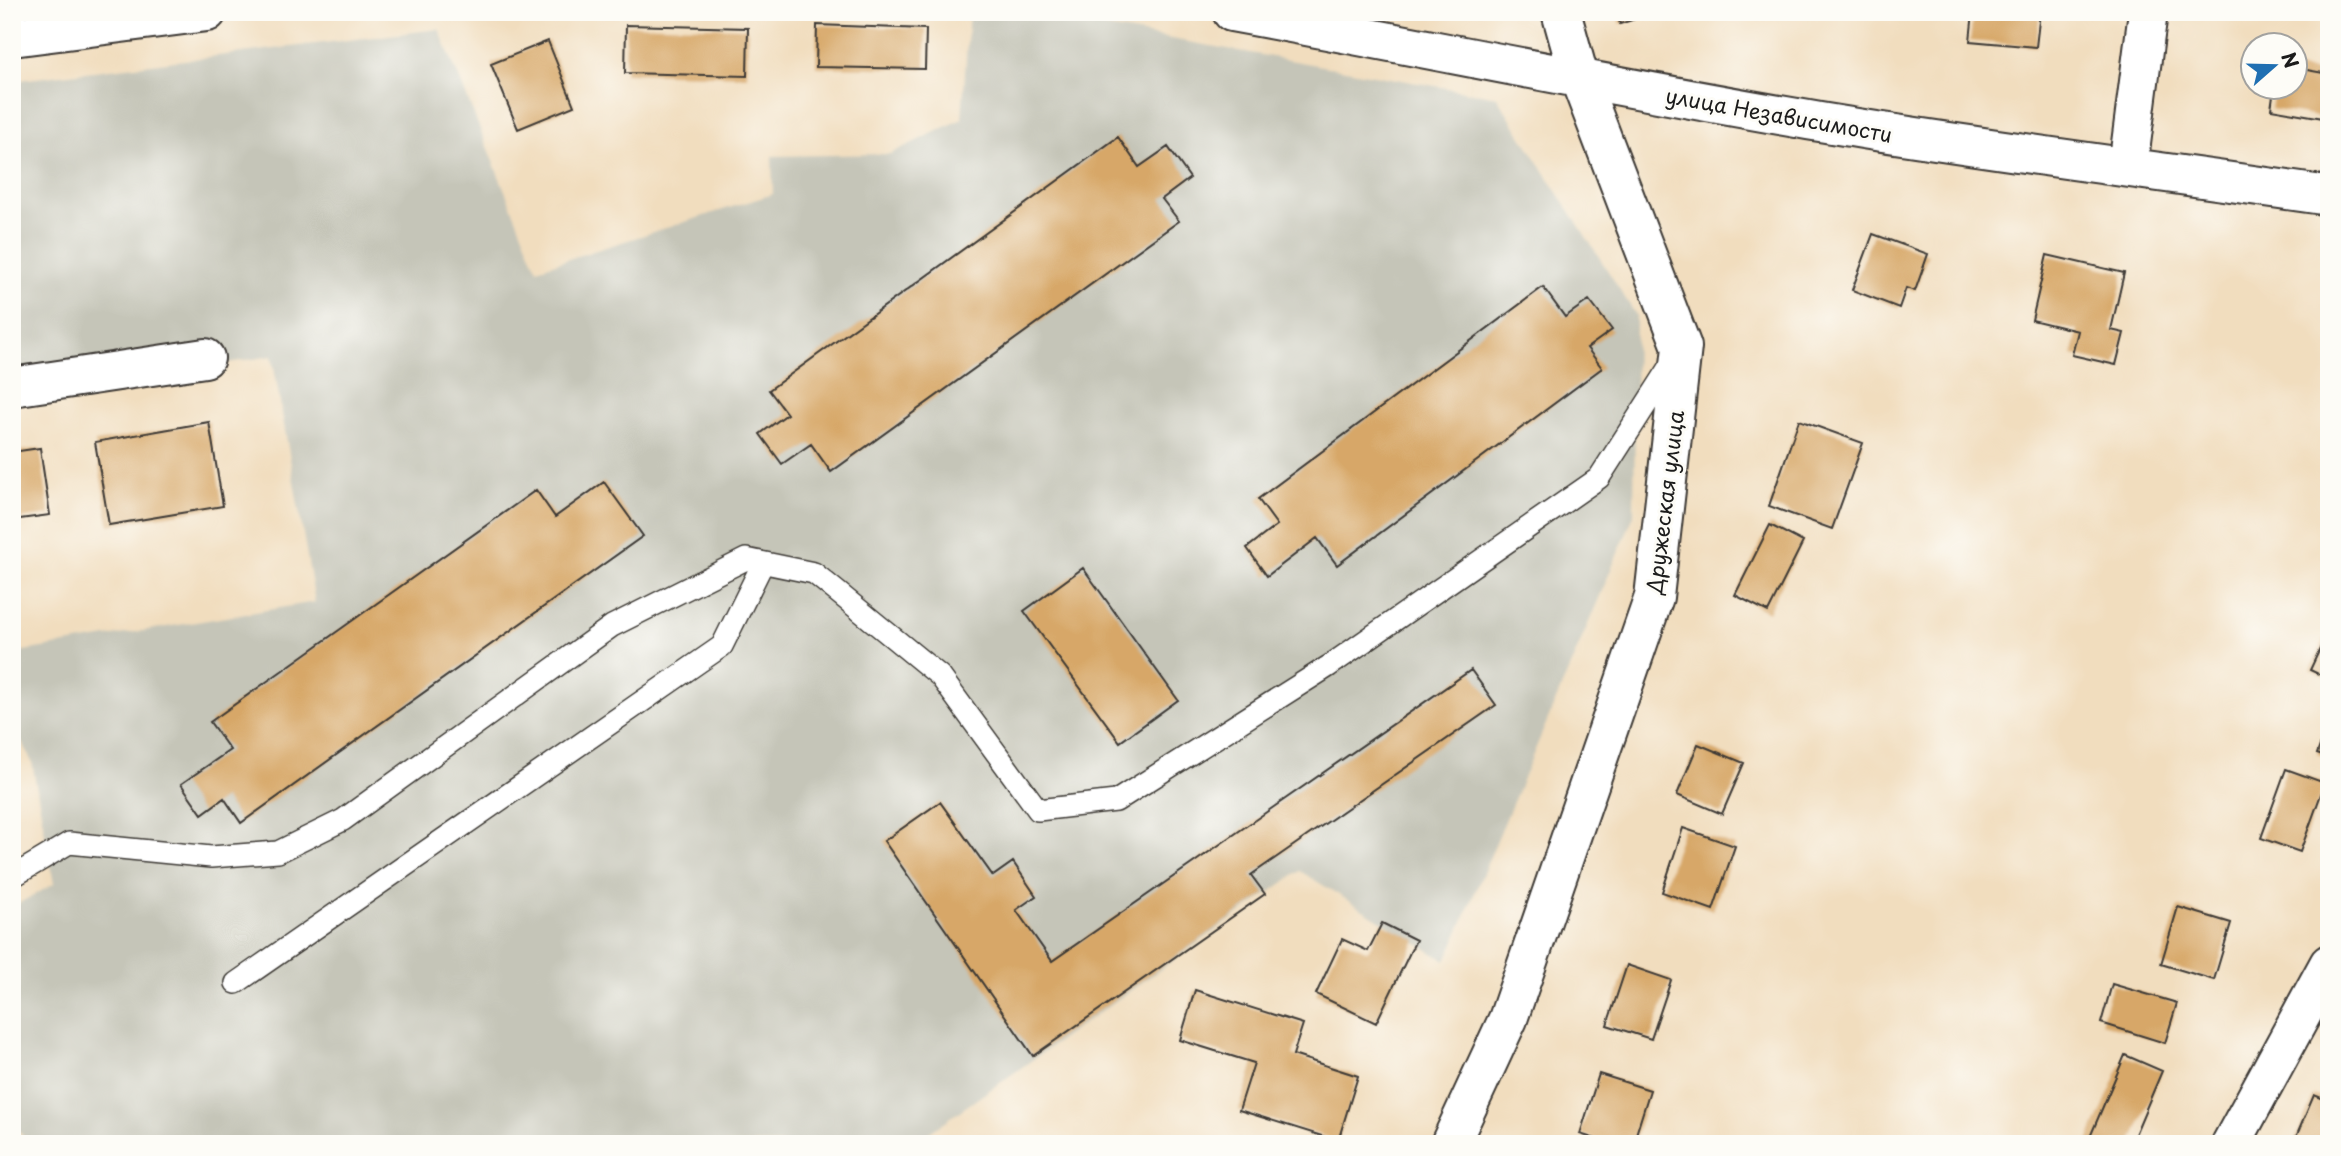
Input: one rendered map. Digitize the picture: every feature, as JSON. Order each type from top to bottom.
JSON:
[{"type":"street","points":[[12,37],[207,12]]},
{"type":"street","name":"улица Независимости","points":[[1232,12],[1580,80],[1939,141],[2329,196]]},
{"type":"street","name":"Дружеская улица","points":[[1450,1144],[1508,1019],[1654,597],[1682,347],[1580,80],[1561,12]]},
{"type":"street","points":[[2128,167],[2148,12]]},
{"type":"street","points":[[12,387],[205,358]]},
{"type":"street","points":[[2231,1144],[2329,964]]},
{"type":"lane","points":[[12,877],[69,843],[211,858],[278,852],[343,820],[612,626],[746,559],[814,573],[940,676],[1038,810],[1116,801],[1329,666],[1599,478],[1682,347]]},
{"type":"lane","points":[[236,983],[722,646],[763,563]]},
{"type":"shaded area","points":[[969,12],[1019,12],[1497,97],[1636,315],[1634,515],[1446,961],[1300,871],[913,1144],[29,1144],[12,1121],[12,907],[54,884],[32,762],[12,723],[12,653],[315,602],[272,356],[12,397],[12,81],[439,29],[537,269],[773,194],[772,156],[890,154],[962,119]]},
{"type":"building","points":[[1616,12],[1653,12],[1653,13],[1620,24]]},
{"type":"building","points":[[1973,12],[2040,12],[2036,47],[1970,41]]},
{"type":"building","points":[[626,25],[748,28],[747,76],[625,73]]},
{"type":"building","points":[[817,25],[926,29],[925,69],[816,67]]},
{"type":"building","points":[[548,41],[574,106],[518,129],[491,64]]},
{"type":"building","points":[[2310,71],[2329,74],[2329,119],[2271,109],[2272,102],[2310,102]]},
{"type":"building","points":[[1118,137],[1139,167],[1168,147],[1190,178],[1162,199],[1179,221],[831,472],[811,444],[782,464],[760,434],[787,414],[769,390]]},
{"type":"building","points":[[1873,234],[1928,254],[1915,291],[1906,288],[1899,308],[1852,290]]},
{"type":"building","points":[[2047,255],[2124,273],[2111,330],[2124,333],[2116,365],[2072,355],[2078,331],[2032,320]]},
{"type":"building","points":[[1543,287],[1565,317],[1589,300],[1612,330],[1587,348],[1602,368],[1337,565],[1317,538],[1267,576],[1247,548],[1277,525],[1258,499]]},
{"type":"building","points":[[1799,420],[1863,443],[1832,529],[1769,506]]},
{"type":"building","points":[[209,422],[223,506],[109,525],[95,442]]},
{"type":"building","points":[[40,448],[50,515],[12,520],[12,452]]},
{"type":"building","points":[[604,482],[643,536],[241,823],[224,798],[202,814],[181,784],[230,750],[210,722],[536,490],[555,517]]},
{"type":"building","points":[[1770,525],[1803,542],[1768,612],[1735,595]]},
{"type":"building","points":[[1083,568],[1178,700],[1120,742],[1024,611]]},
{"type":"building","points":[[2325,638],[2329,640],[2329,679],[2310,670]]},
{"type":"building","points":[[1471,670],[1496,705],[1251,875],[1265,894],[1033,1056],[884,841],[940,802],[993,876],[1013,862],[1036,896],[1016,910],[1052,961]]},
{"type":"building","points":[[2329,723],[2329,758],[2317,754]]},
{"type":"building","points":[[1698,744],[1744,763],[1722,814],[1677,795]]},
{"type":"building","points":[[2286,769],[2325,783],[2300,852],[2261,838]]},
{"type":"building","points":[[1683,828],[1735,846],[1713,910],[1662,892]]},
{"type":"building","points":[[2178,907],[2231,923],[2214,980],[2161,964]]},
{"type":"building","points":[[1382,923],[1416,940],[1376,1023],[1316,994],[1342,939],[1368,951]]},
{"type":"building","points":[[1627,965],[1671,980],[1651,1039],[1607,1025]]},
{"type":"building","points":[[2112,984],[2177,1003],[2165,1043],[2101,1023]]},
{"type":"building","points":[[1195,990],[1303,1024],[1293,1055],[1358,1076],[1338,1141],[1239,1110],[1254,1063],[1180,1040]]},
{"type":"building","points":[[2125,1055],[2162,1071],[2131,1144],[2087,1144]]},
{"type":"building","points":[[1599,1074],[1650,1090],[1633,1144],[1611,1144],[1580,1134]]},
{"type":"building","points":[[2314,1095],[2329,1101],[2329,1144],[2293,1144]]}]
